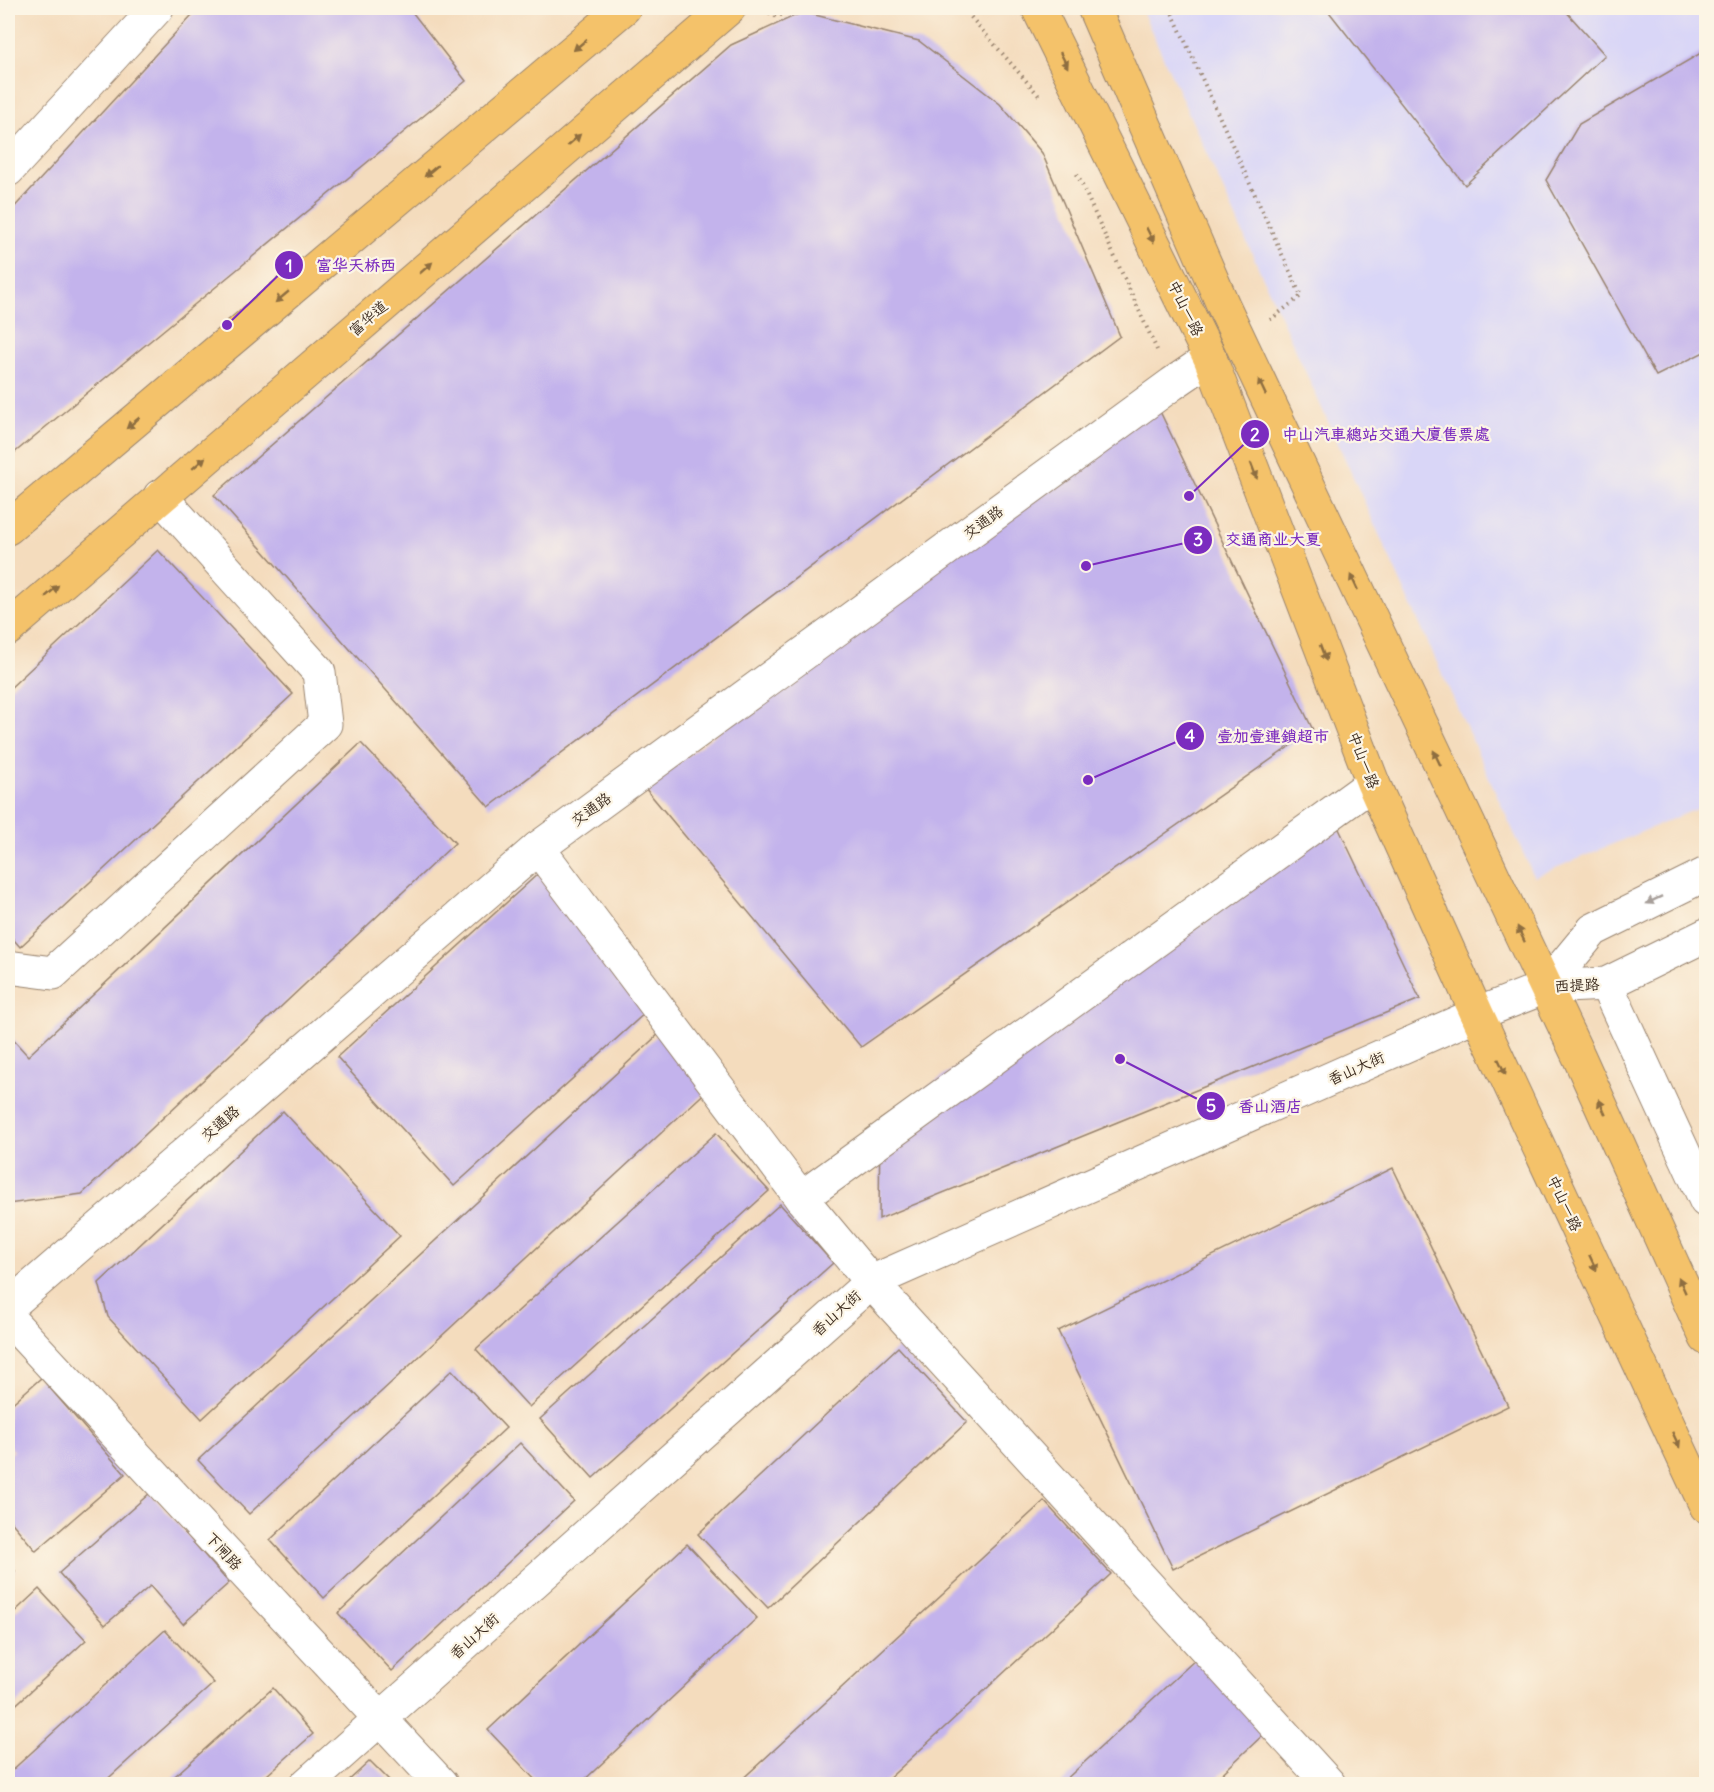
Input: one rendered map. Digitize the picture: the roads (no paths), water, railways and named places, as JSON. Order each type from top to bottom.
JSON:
[{"type":"main road","points":[[8,528],[624,8]]},
{"type":"main road","name":"富华道","points":[[8,629],[729,8]]},
{"type":"main road","name":"中山一路","points":[[1038,8],[1210,358],[1373,783],[1477,1014],[1707,1506]]},
{"type":"main road","points":[[1094,8],[1240,342],[1546,987],[1707,1338]]},
{"type":"street","points":[[8,170],[157,8]]},
{"type":"street","name":"交通路","points":[[8,1307],[538,848],[1210,358]]},
{"type":"street","points":[[8,967],[53,973],[325,724],[319,672],[160,496]]},
{"type":"street","points":[[801,1198],[1373,783]]},
{"type":"street","points":[[538,848],[801,1198],[871,1282],[1329,1785]]},
{"type":"street","points":[[1546,987],[1593,930],[1707,874]]},
{"type":"street","name":"西提路","points":[[1477,1014],[1546,987],[1606,984],[1707,935]]},
{"type":"street","points":[[1606,984],[1707,1201]]},
{"type":"street","name":"香山大街","points":[[308,1785],[871,1282],[1477,1014]]},
{"type":"street","name":"下闸路","points":[[8,1318],[441,1785]]},
{"type":"place","name":"富华天桥西","points":[[227,325]]},
{"type":"place","name":"中山汽車總站交通大廈售票處","points":[[1189,496]]},
{"type":"place","name":"交通商业大夏","points":[[1086,566]]},
{"type":"place","name":"壹加壹連鎖超市","points":[[1088,780]]},
{"type":"place","name":"香山酒店","points":[[1120,1059]]}]
